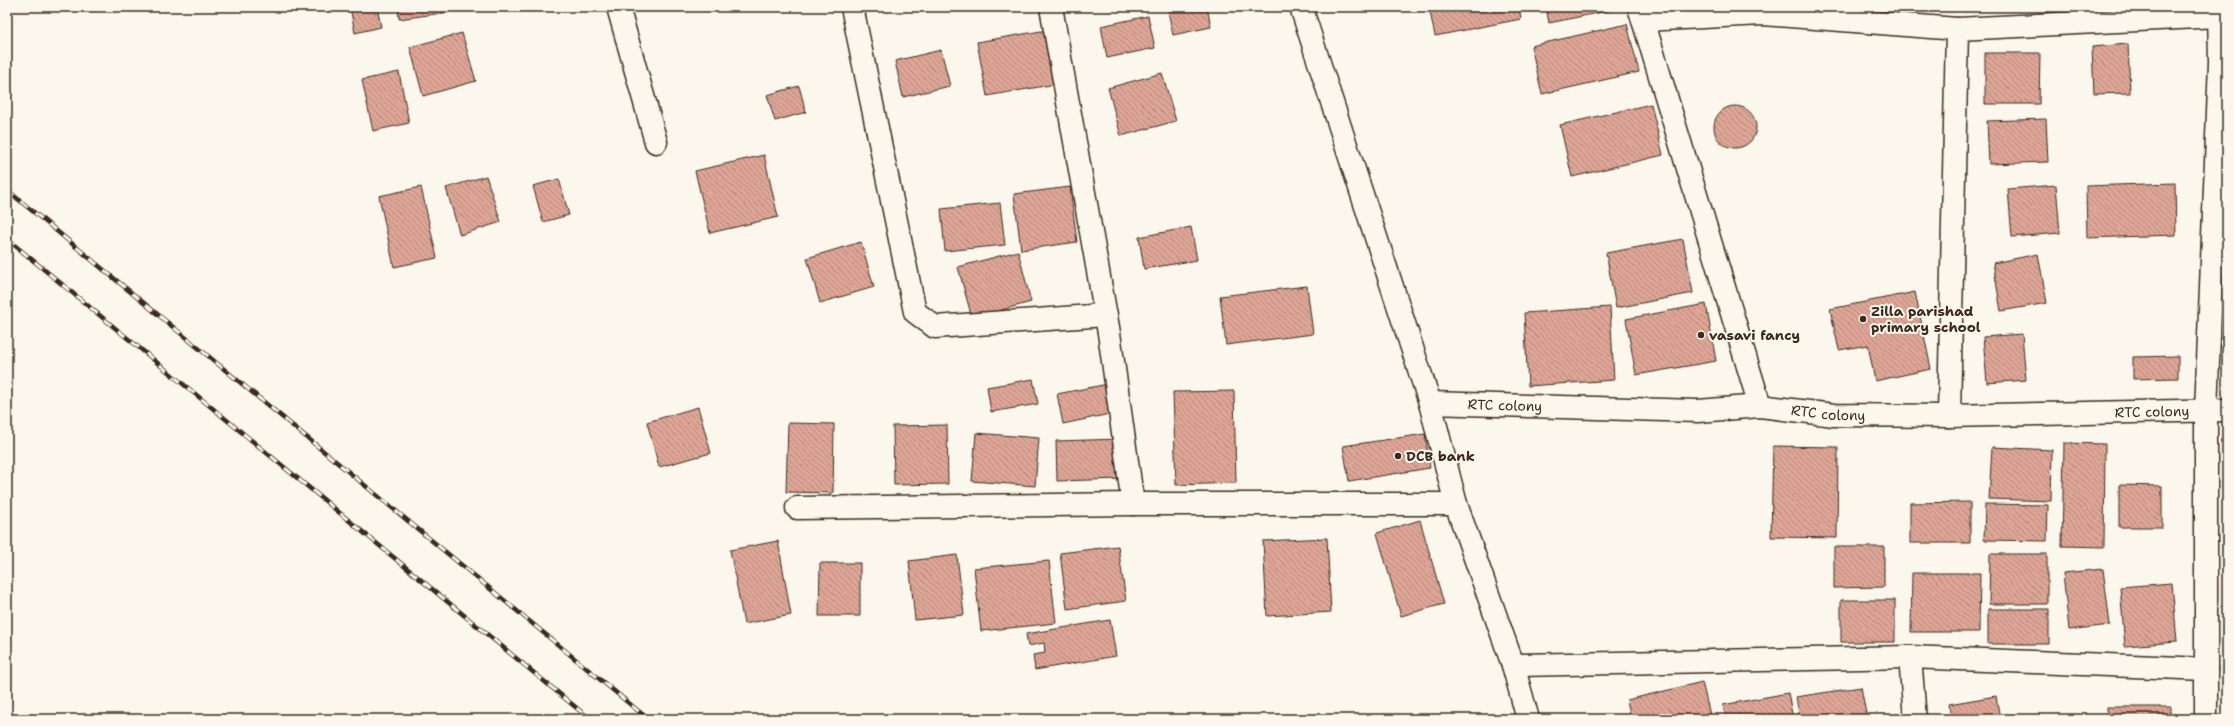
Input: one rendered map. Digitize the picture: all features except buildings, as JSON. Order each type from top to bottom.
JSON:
[{"type":"main road","points":[[618,7],[656,142]]},
{"type":"main road","points":[[852,7],[915,312],[935,327],[1106,315]]},
{"type":"main road","points":[[1051,7],[1106,315],[1133,504]]},
{"type":"main road","points":[[1301,7],[1430,403],[1456,504],[1513,665],[1528,719]]},
{"type":"main road","points":[[1760,406],[1641,13],[1764,14],[1957,29],[2219,12],[2220,62],[2217,411],[2206,669],[2206,719]]},
{"type":"main road","points":[[1949,416],[1957,29]]},
{"type":"main road","name":"RTC colony","points":[[1430,403],[1698,411],[1760,406],[1834,415],[1949,416],[2217,411]]},
{"type":"main road","points":[[797,508],[1133,504],[1456,504]]},
{"type":"main road","points":[[1513,665],[1910,657],[2206,669]]},
{"type":"main road","points":[[1910,657],[1914,719]]},
{"type":"railway","points":[[7,190],[648,719]]},
{"type":"railway","points":[[7,239],[590,719]]},
{"type":"place","name":"Zilla parishad primary school","points":[[1863,319]]},
{"type":"place","name":"vasavi fancy","points":[[1701,335]]},
{"type":"place","name":"DCB bank","points":[[1398,456]]}]
